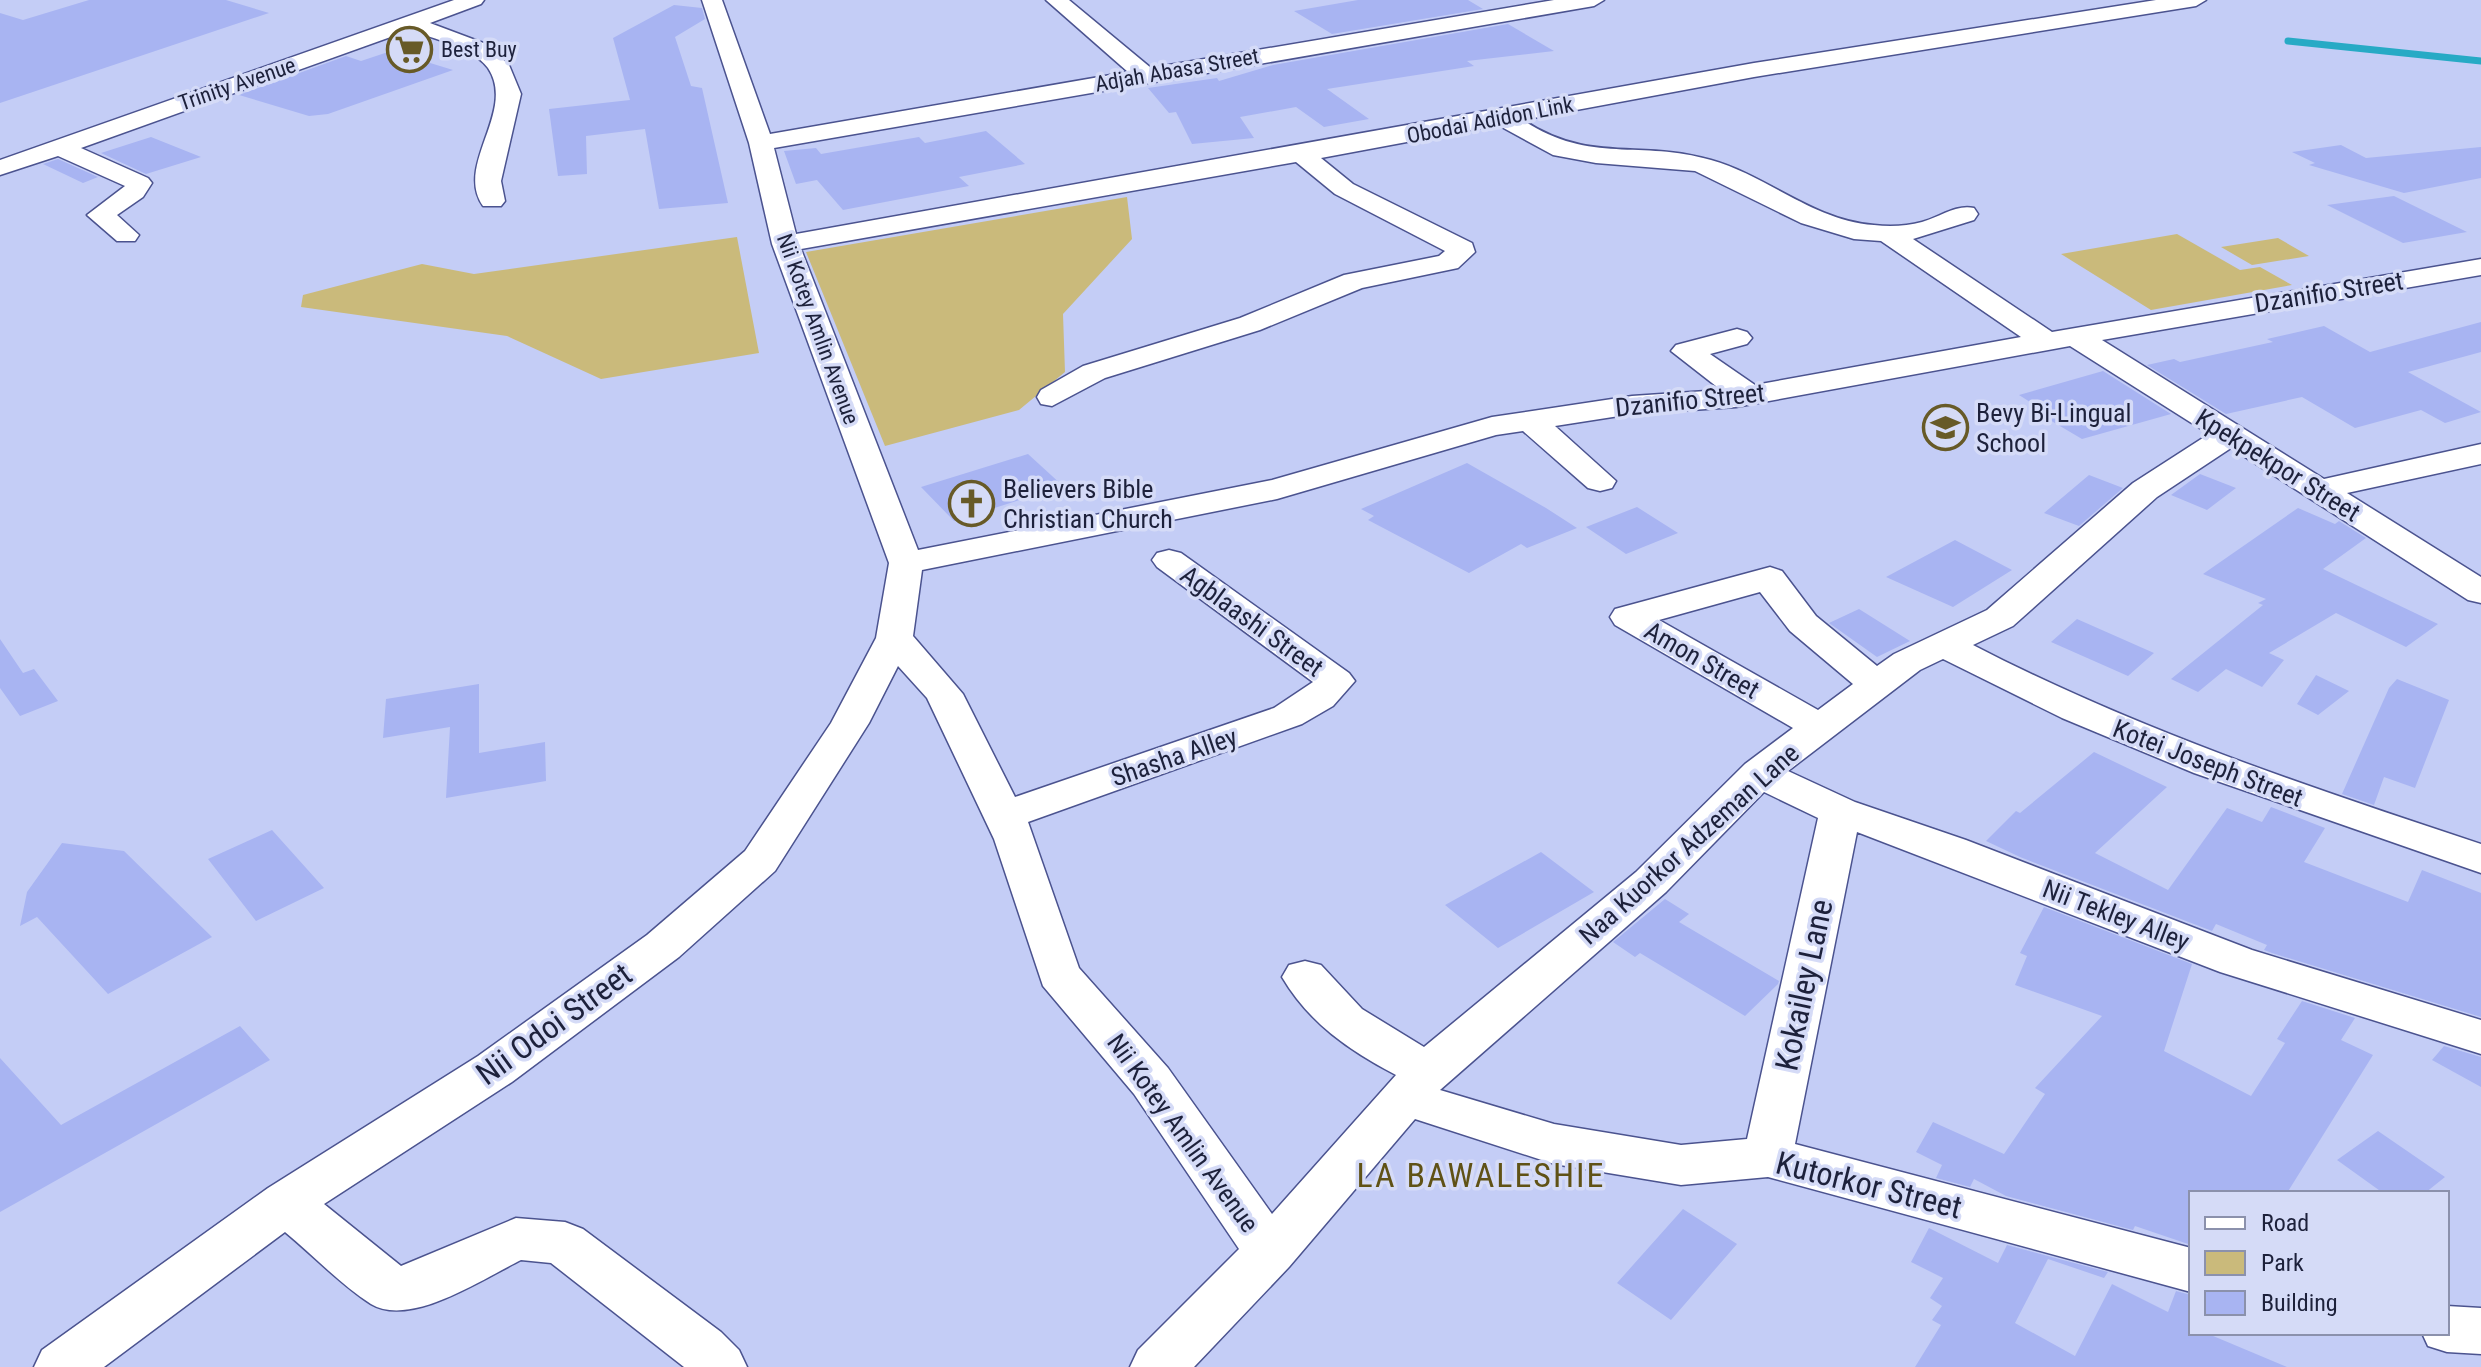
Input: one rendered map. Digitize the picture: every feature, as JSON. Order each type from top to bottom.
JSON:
[{"type":"street","name":"Trinity Avenue","points":[[0,168],[474,0]]},
{"type":"street","name":"Nii Kotey Amlin Avenue","points":[[712,0],[761,143],[785,244],[906,563]]},
{"type":"street","points":[[1057,0],[1147,76]]},
{"type":"street","name":"Adjah Abasa Street","points":[[761,143],[1594,0]]},
{"type":"street","points":[[2038,0],[2075,18]]},
{"type":"street","name":"Obodai Adidon Link","points":[[785,244],[1301,154],[1769,67],[2196,0]]},
{"type":"street","points":[[412,23],[478,49],[498,65],[509,94],[488,181],[492,201]]},
{"type":"street","points":[[1503,117],[1535,138],[1565,151],[1674,158],[1703,165],[1738,178],[1789,208],[1823,222],[1891,237],[1925,231],[1965,214]]},
{"type":"street","points":[[59,147],[139,183],[134,192],[100,215],[126,235]]},
{"type":"street","points":[[1052,397],[1094,372],[1250,324],[1354,281],[1448,262],[1461,252],[1462,249],[1344,189],[1301,154]]},
{"type":"street","name":"Kpekpekpor Street","points":[[1891,237],[2321,489],[2481,592]]},
{"type":"street","name":"Dzanifio Street","points":[[906,563],[1277,489],[1492,426],[1632,405],[1749,395],[2481,267]]},
{"type":"street","points":[[1737,338],[1686,351],[1749,395]]},
{"type":"street","points":[[1530,421],[1600,481]]},
{"type":"street","name":"Naa Kuorkor Adzeman Lane","points":[[1158,1367],[1270,1252],[1416,1083],[1651,882],[1759,773],[1907,662],[2000,618],[2145,490],[2230,435]]},
{"type":"street","points":[[2321,489],[2481,454]]},
{"type":"street","name":"Agblaashi Street","points":[[1169,560],[1336,681]]},
{"type":"street","name":"Nii Odoi Street","points":[[62,1367],[286,1203],[495,1069],[663,946],[760,861],[850,723],[894,638],[906,563]]},
{"type":"street","name":"Amon Street","points":[[1821,728],[1628,617],[1770,578],[1778,594],[1842,661],[1879,684]]},
{"type":"street","name":"Nii Kotey Amlin Avenue","points":[[894,638],[944,694],[1004,816],[1015,839],[1059,974],[1151,1081],[1270,1252]]},
{"type":"street","name":"Kotei Joseph Street","points":[[1945,645],[2025,689],[2217,771],[2481,859]]},
{"type":"street","name":"Shasha Alley","points":[[1004,816],[1288,716],[1319,698],[1336,681]]},
{"type":"street","name":"Nii Tekley Alley","points":[[1759,773],[1840,812],[1951,850],[2236,961],[2481,1037]]},
{"type":"street","name":"Kokailey Lane","points":[[1768,1157],[1840,812]]},
{"type":"street","name":"Kutorkor Street","points":[[1305,977],[1327,1008],[1374,1043],[1416,1083],[1554,1144],[1681,1165],[1768,1157],[2189,1269]]},
{"type":"street","points":[[286,1203],[391,1289],[413,1288],[516,1239],[565,1244],[702,1349],[719,1367]]},
{"type":"street","points":[[2449,1329],[2481,1331]]},
{"type":"green space","points":[[1127,197],[1132,239],[1063,314],[1065,372],[1019,410],[885,446],[806,252]]},
{"type":"green space","points":[[2177,234],[2240,270],[2260,267],[2292,285],[2151,310],[2061,254]]},
{"type":"green space","points":[[737,237],[759,353],[601,379],[507,336],[301,307],[303,295],[422,264],[474,274]]},
{"type":"green space","points":[[2278,238],[2309,256],[2252,265],[2221,247]]},
{"type":"building","points":[[89,0],[226,0],[269,13],[0,103],[0,13],[23,20]]},
{"type":"building","points":[[1358,0],[1468,0],[1483,9],[1332,34],[1294,11]]},
{"type":"building","points":[[674,5],[702,8],[705,19],[675,37],[691,86],[702,88],[728,203],[659,209],[645,129],[586,136],[587,174],[558,176],[549,109],[630,100],[613,38]]},
{"type":"building","points":[[1508,24],[1554,51],[1467,61],[1474,66],[1327,89],[1369,119],[1324,127],[1296,107],[1240,117],[1254,138],[1192,144],[1176,112],[1169,113],[1148,88],[1217,78],[1219,81],[1273,65]]},
{"type":"building","points":[[391,51],[453,70],[328,114],[309,116],[239,95],[346,56],[361,61]]},
{"type":"building","points":[[986,131],[1025,164],[959,177],[969,186],[843,210],[817,180],[796,184],[784,151],[816,148],[821,154],[919,137],[925,143]]},
{"type":"building","points":[[151,137],[201,157],[146,174],[101,153]]},
{"type":"building","points":[[2341,145],[2366,158],[2481,147],[2481,178],[2404,193],[2309,165],[2315,163],[2292,152]]},
{"type":"building","points":[[58,159],[98,177],[83,183],[43,164]]},
{"type":"building","points":[[2394,196],[2467,232],[2403,243],[2327,205]]},
{"type":"building","points":[[2481,322],[2481,352],[2408,372],[2481,412],[2445,423],[2421,410],[2355,428],[2302,397],[2226,414],[2147,365],[2174,359],[2180,362],[2273,342],[2267,339],[2324,326],[2370,352]]},
{"type":"building","points":[[2103,371],[2171,414],[2082,439],[2031,409],[2038,407],[2019,395]]},
{"type":"building","name":"Believers Bible Christian Church","points":[[1028,454],[1063,486],[954,521],[921,487]]},
{"type":"building","points":[[1467,463],[1577,528],[1527,548],[1521,544],[1469,573],[1368,520],[1374,516],[1361,509]]},
{"type":"building","points":[[2200,474],[2236,488],[2207,510],[2171,495]]},
{"type":"building","points":[[2089,475],[2123,488],[2079,526],[2044,513]]},
{"type":"building","points":[[1637,507],[1678,533],[1626,554],[1586,527]]},
{"type":"building","points":[[2298,508],[2335,524],[2339,521],[2366,538],[2323,569],[2438,624],[2406,647],[2336,613],[2269,653],[2284,660],[2262,687],[2226,669],[2198,692],[2171,679],[2263,605],[2258,603],[2266,599],[2203,574]]},
{"type":"building","points":[[1955,540],[2012,570],[1953,607],[1886,577]]},
{"type":"building","points":[[1859,609],[1910,641],[1877,657],[1829,623]]},
{"type":"building","points":[[2077,619],[2154,653],[2128,676],[2051,642]]},
{"type":"building","points":[[0,639],[23,673],[34,669],[58,701],[20,716],[0,688]]},
{"type":"building","points":[[2316,675],[2349,691],[2318,715],[2297,704]]},
{"type":"building","points":[[2397,679],[2449,700],[2415,788],[2384,777],[2374,805],[2342,794],[2389,688]]},
{"type":"building","points":[[479,684],[479,753],[545,742],[546,781],[446,798],[450,727],[383,738],[386,699]]},
{"type":"building","points":[[2094,752],[2167,787],[2095,853],[2168,890],[2227,808],[2262,822],[2271,807],[2325,828],[2304,862],[2408,902],[2422,870],[2481,893],[2481,1017],[2272,953],[2264,950],[2267,945],[2216,924],[2212,931],[1986,841],[2016,811],[2020,813]]},
{"type":"building","points":[[272,830],[324,888],[256,921],[208,859]]},
{"type":"building","points":[[62,843],[124,851],[212,937],[108,994],[37,917],[20,926],[27,892]]},
{"type":"building","points":[[1541,852],[1594,892],[1498,948],[1445,905]]},
{"type":"building","points":[[1665,899],[1689,914],[1679,922],[1779,981],[1745,1016],[1640,953],[1635,957],[1613,942]]},
{"type":"building","points":[[2044,907],[2192,964],[2164,1051],[2251,1096],[2285,1043],[2277,1039],[2302,1001],[2355,1018],[2341,1040],[2373,1055],[2288,1191],[2189,1191],[2189,1244],[2135,1226],[2133,1230],[2006,1196],[1974,1179],[1970,1187],[1936,1178],[1942,1165],[1916,1152],[1933,1122],[2004,1154],[2045,1094],[2035,1088],[2102,1016],[2015,985],[2027,956],[2020,953]]},
{"type":"building","points":[[240,1026],[270,1060],[0,1212],[0,1058],[61,1125]]},
{"type":"building","points":[[2444,1046],[2481,1057],[2481,1087],[2432,1060]]},
{"type":"building","points":[[2378,1131],[2445,1177],[2428,1191],[2380,1191],[2337,1160]]},
{"type":"building","points":[[1683,1209],[1737,1244],[1671,1320],[1617,1283]]},
{"type":"building","points":[[1929,1228],[1998,1263],[2007,1245],[2108,1272],[2104,1278],[2048,1259],[2015,1323],[2075,1356],[2112,1284],[2168,1312],[2176,1291],[2189,1294],[2189,1335],[2211,1335],[2287,1367],[1915,1367],[1941,1325],[1932,1320],[1942,1306],[1930,1298],[1943,1278],[1911,1262]]},
{"type":"waterway","points":[[2288,41],[2481,61]]},
{"type":"place","name":"Best Buy","points":[[410,49]]},
{"type":"place","name":"Bevy Bi-Lingual School","points":[[1945,428]]},
{"type":"place","name":"Believers Bible Christian Church","points":[[972,504]]},
{"type":"district","name":"LA BAWALESHIE","points":[[1481,1175]]}]
